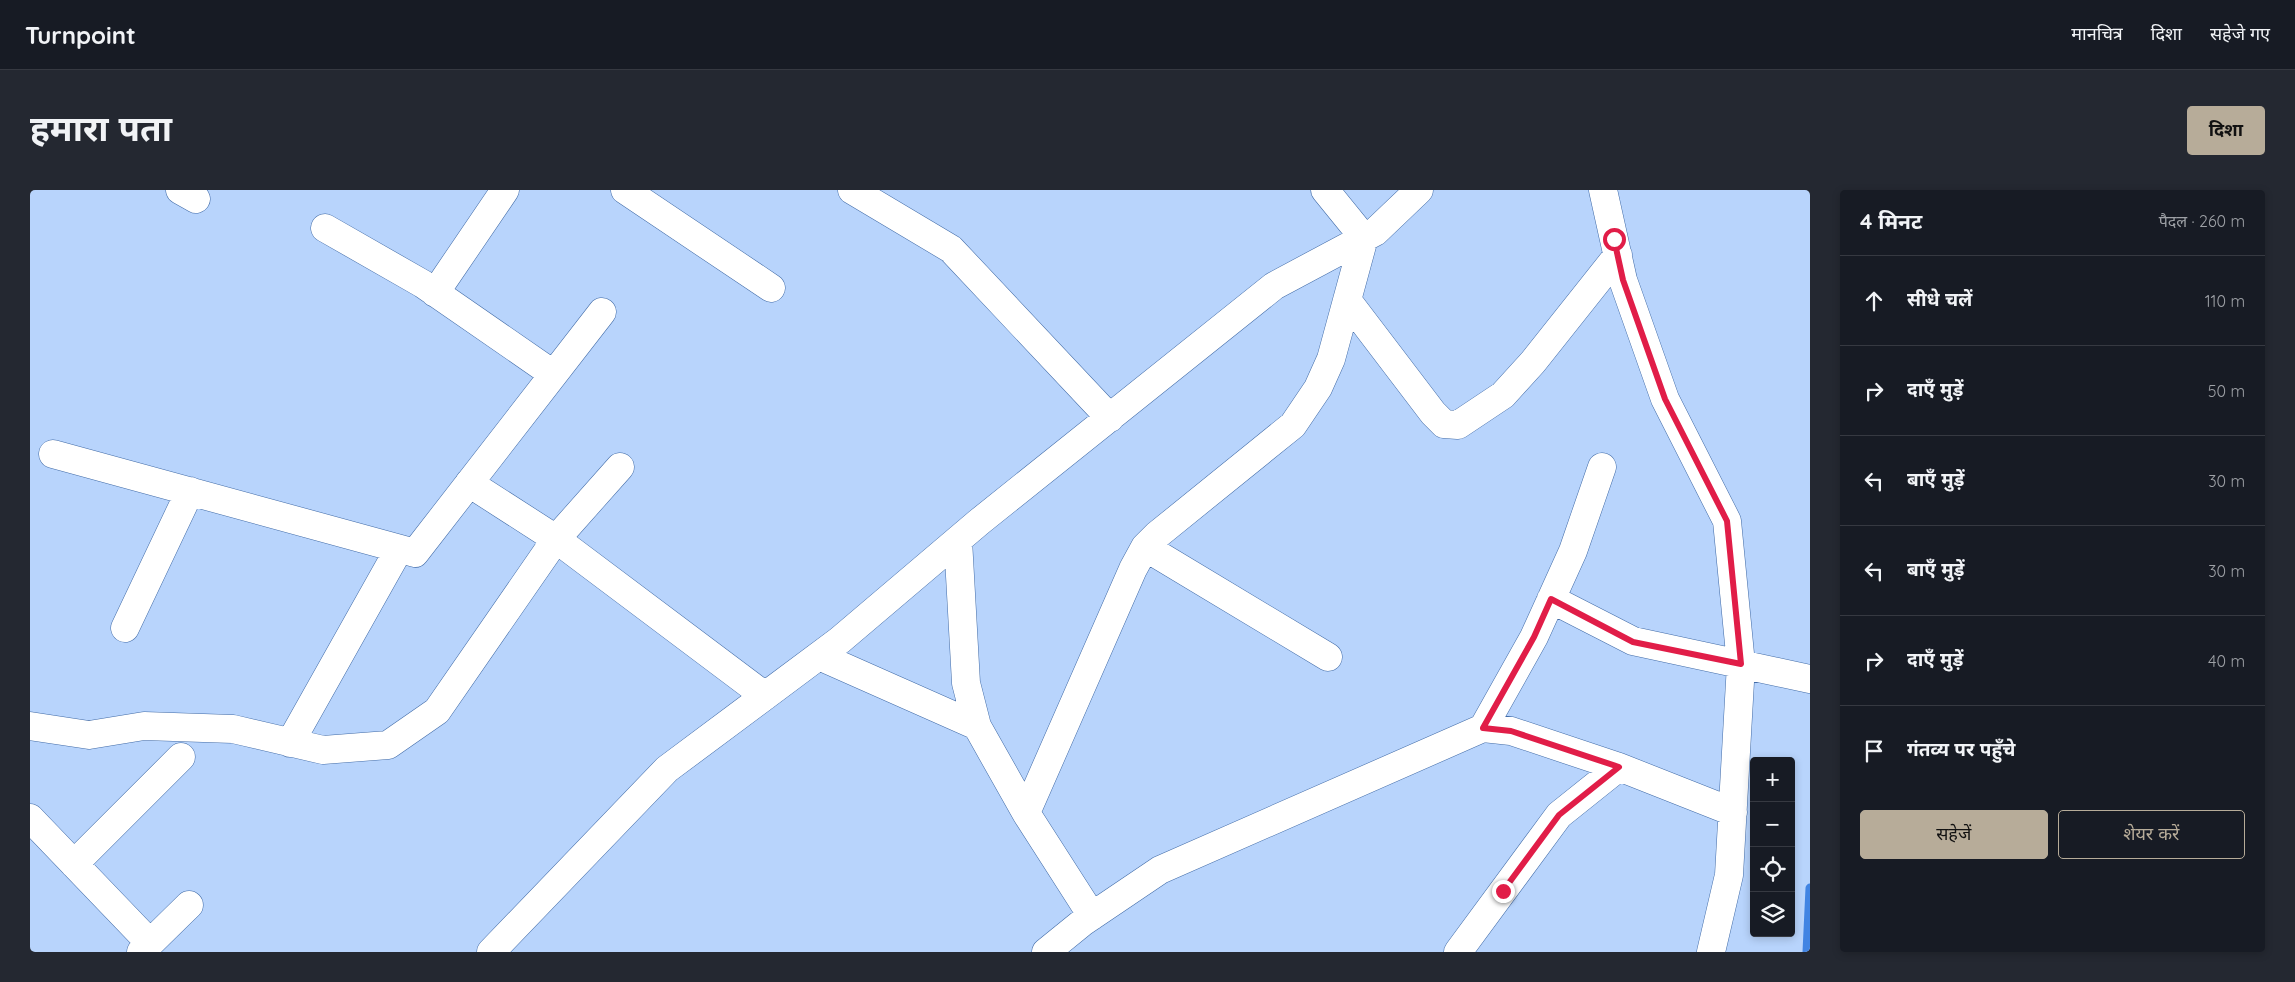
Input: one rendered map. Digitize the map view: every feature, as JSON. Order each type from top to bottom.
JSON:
[{"type":"street","points":[[435,293],[505,190]]},
{"type":"street","points":[[625,190],[771,288]]},
{"type":"street","points":[[852,190],[952,250],[1110,418]]},
{"type":"street","points":[[1325,190],[1364,238]]},
{"type":"street","points":[[491,952],[666,769],[819,656],[958,540],[1274,286],[1375,232],[1419,190]]},
{"type":"street","points":[[1603,190],[1623,280],[1665,399],[1727,521],[1741,664],[1729,875],[1711,952]]},
{"type":"street","points":[[325,228],[435,293],[553,374]]},
{"type":"street","points":[[1026,813],[1132,569],[1145,547],[1157,535],[1293,425],[1318,388],[1331,359],[1364,238]]},
{"type":"street","points":[[1347,300],[1433,413],[1444,424],[1458,425],[1503,395],[1533,362],[1618,255]]},
{"type":"street","points":[[53,454],[414,553],[602,312]]},
{"type":"street","points":[[30,726],[89,735],[144,726],[233,729],[322,750],[388,745],[437,711],[556,539],[620,467]]},
{"type":"street","points":[[1483,728],[1534,637],[1573,551],[1602,467]]},
{"type":"street","points":[[469,483],[556,539],[765,696]]},
{"type":"street","points":[[126,628],[190,491]]},
{"type":"street","points":[[958,540],[966,683],[977,726],[1026,813],[1092,916]]},
{"type":"street","points":[[1145,547],[1328,657]]},
{"type":"street","points":[[290,742],[399,549]]},
{"type":"street","points":[[1551,599],[1633,642],[1799,676]]},
{"type":"street","points":[[819,656],[977,726]]},
{"type":"street","points":[[1046,952],[1092,916],[1160,870],[1483,728],[1511,731],[1619,767],[1733,812]]},
{"type":"street","points":[[74,864],[181,757]]},
{"type":"street","points":[[1458,952],[1559,815],[1619,767]]},
{"type":"street","points":[[30,818],[74,864],[145,947],[189,905]]},
{"type":"waterway","points":[[1807,952],[1810,888]]},
{"type":"route","points":[[1503,891],[1559,815],[1619,767],[1511,731],[1483,728],[1534,637],[1551,599],[1633,642],[1741,664],[1727,521],[1665,399],[1623,280],[1614,239]]}]
